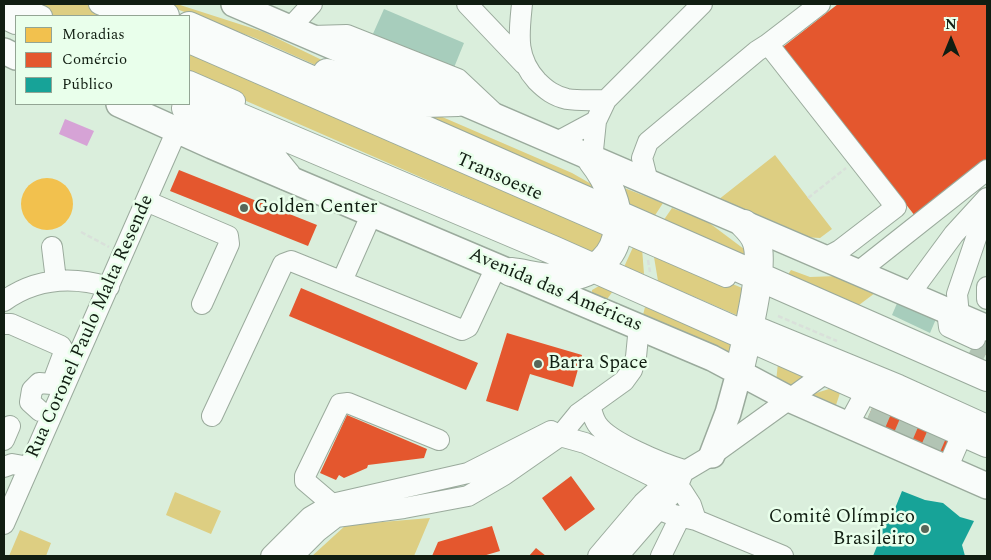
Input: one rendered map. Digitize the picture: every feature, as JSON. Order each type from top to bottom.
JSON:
[{"type":"highway","points":[[136,4],[163,15]]},
{"type":"highway","points":[[190,26],[617,223],[925,355],[986,386]]},
{"type":"highway","points":[[219,39],[245,40],[324,72],[376,85],[424,103],[458,102]]},
{"type":"highway","name":"Avenida das Américas","points":[[190,96],[597,264],[755,325],[827,372],[862,408],[962,439],[987,443]]},
{"type":"highway","points":[[178,117],[223,133],[269,154],[287,176]]},
{"type":"highway","points":[[504,268],[567,278],[597,264],[617,243],[617,223],[606,180],[592,160]]},
{"type":"highway","points":[[739,372],[755,325],[757,243],[744,224]]},
{"type":"main road","points":[[234,4],[592,160],[648,182],[953,314],[975,339]]},
{"type":"main road","points":[[124,105],[178,117]]},
{"type":"main road","name":"Avenida das Américas","points":[[287,176],[639,326],[739,372],[789,399],[862,408],[962,439],[987,486]]},
{"type":"main road","points":[[712,455],[728,413],[739,372]]},
{"type":"street","points":[[13,4],[40,15]]},
{"type":"street","points":[[99,4],[126,15]]},
{"type":"street","points":[[312,4],[299,32],[347,35],[458,79],[500,120]]},
{"type":"street","points":[[468,4],[552,94],[568,99],[606,100]]},
{"type":"street","points":[[522,4],[519,32],[524,64]]},
{"type":"street","points":[[592,160],[596,121],[606,100],[702,4]]},
{"type":"street","points":[[648,182],[642,158],[648,142],[757,50],[768,44],[820,4]]},
{"type":"street","name":"Transoeste","points":[[190,43],[617,223]]},
{"type":"street","points":[[768,44],[896,207],[840,250],[825,258]]},
{"type":"street","name":"Transoeste","points":[[190,81],[597,264]]},
{"type":"street","name":"Rua Coronel Paulo Malta Resende","points":[[4,524],[7,495],[17,466],[109,287],[146,201],[178,117]]},
{"type":"street","points":[[555,143],[596,121]]},
{"type":"street","points":[[858,272],[987,170]]},
{"type":"street","points":[[910,295],[954,234],[987,198]]},
{"type":"street","points":[[146,201],[228,236],[229,244],[202,304]]},
{"type":"street","points":[[342,281],[372,213]]},
{"type":"street","points":[[953,314],[957,294],[986,216]]},
{"type":"street","points":[[52,247],[56,280]]},
{"type":"street","points":[[212,416],[283,264],[291,262],[342,281],[458,330],[468,327],[504,268]]},
{"type":"street","points":[[4,300],[17,291],[56,280],[85,280],[109,287]]},
{"type":"street","points":[[756,283],[807,319],[902,354],[925,355],[953,344],[975,339]]},
{"type":"street","points":[[987,287],[987,299]]},
{"type":"street","points":[[4,324],[11,324],[62,346],[65,350],[52,384],[38,383],[32,390],[30,402],[40,411],[17,466]]},
{"type":"street","points":[[755,325],[788,338],[800,335],[891,376],[962,439]]},
{"type":"street","points":[[293,556],[318,531],[336,517],[404,508],[468,496],[504,474],[560,436],[578,414],[624,381],[632,370],[636,358],[639,326]]},
{"type":"street","points":[[598,556],[675,480],[827,372]]},
{"type":"street","points":[[332,504],[305,481],[305,476],[340,404],[348,402],[439,440]]},
{"type":"street","points":[[590,405],[598,425],[610,436],[648,456],[675,480],[686,496],[688,518],[662,556]]},
{"type":"street","points":[[271,556],[310,517],[332,504],[468,473],[552,430],[560,436],[585,443],[675,480]]},
{"type":"street","points":[[650,506],[688,518],[755,551],[783,556]]},
{"type":"street","points":[[618,556],[650,506]]},
{"type":"path","points":[[808,198],[858,159]]},
{"type":"path","points":[[82,232],[124,254]]},
{"type":"path","points":[[755,325],[807,319]]},
{"type":"shaded area","points":[[23,4],[96,4],[123,15],[49,15]]},
{"type":"shaded area","points":[[163,4],[177,4],[264,32],[353,75],[322,68],[255,38]]},
{"type":"shaded area","points":[[190,44],[606,227],[599,255],[190,76]]},
{"type":"shaded area","points":[[336,82],[396,97],[572,173],[593,185],[597,195]]},
{"type":"shaded area","points":[[65,119],[94,131],[87,146],[59,134]]},
{"type":"shaded area","points":[[775,155],[832,229],[820,238],[804,237],[718,200]]},
{"type":"shaded area","points":[[614,184],[663,203],[652,220],[627,209]]},
{"type":"shaded area","points":[[672,208],[708,222],[752,255],[750,263],[661,224]]},
{"type":"shaded area","points":[[634,245],[642,248],[644,274],[624,267]]},
{"type":"shaded area","points":[[653,251],[747,290],[741,317],[658,281]]},
{"type":"shaded area","points":[[791,270],[810,277],[838,276],[875,293],[855,308],[785,279]]},
{"type":"shaded area","points":[[599,286],[613,291],[605,302],[592,298],[592,290]]},
{"type":"shaded area","points":[[645,307],[734,345],[730,357],[642,319]]},
{"type":"shaded area","points":[[778,363],[808,377],[786,388],[776,382]]},
{"type":"shaded area","points":[[829,389],[840,393],[836,405],[815,399],[813,394]]},
{"type":"shaded area","points":[[175,492],[221,511],[211,534],[166,515]]},
{"type":"shaded area","points":[[430,518],[414,556],[312,556],[346,525]]},
{"type":"shaded area","points":[[20,530],[51,543],[46,556],[9,556]]},
{"type":"building: Moradias","points":[[42,178],[52,178],[66,185],[73,199],[73,209],[66,223],[52,230],[42,230],[32,226],[25,219],[21,209],[21,199],[25,189],[32,182]]},
{"type":"building: Comércio","points":[[838,4],[987,4],[987,168],[919,221],[783,47]]},
{"type":"building: Comércio","name":"Golden Center","points":[[179,170],[317,225],[308,246],[170,191]]},
{"type":"building: Comércio","points":[[301,288],[478,363],[466,390],[289,316]]},
{"type":"building: Comércio","name":"Barra Space","points":[[507,333],[582,355],[573,387],[530,374],[518,411],[486,401]]},
{"type":"building: Comércio","points":[[977,335],[987,339],[987,355],[971,349]]},
{"type":"building: Comércio","points":[[873,406],[951,440],[945,454],[867,420]]},
{"type":"building: Comércio","points":[[347,415],[427,449],[424,458],[368,465],[367,468],[344,478],[339,475],[336,480],[320,473]]},
{"type":"building: Comércio","points":[[571,476],[595,509],[565,531],[542,498]]},
{"type":"building: Comércio","points":[[492,526],[500,551],[483,556],[432,556],[438,542]]},
{"type":"building: Comércio","points":[[536,548],[546,556],[529,556]]},
{"type":"building: Público","name":"Comitê Olímpico Brasileiro","points":[[902,491],[925,500],[943,503],[960,517],[974,521],[962,545],[965,556],[873,556],[881,536],[878,522],[890,521]]},
{"type":"building: Outros","points":[[384,9],[464,43],[453,70],[372,36]]},
{"type":"building: Outros","points":[[898,301],[936,319],[930,333],[892,315]]},
{"type":"tunnel","points":[[973,345],[987,352]]},
{"type":"tunnel","points":[[868,417],[946,451]]},
{"type":"place","name":"Golden Center","points":[[244,208]]},
{"type":"place","name":"Barra Space","points":[[538,364]]},
{"type":"place","name":"Comitê Olímpico Brasileiro","points":[[925,529]]}]
